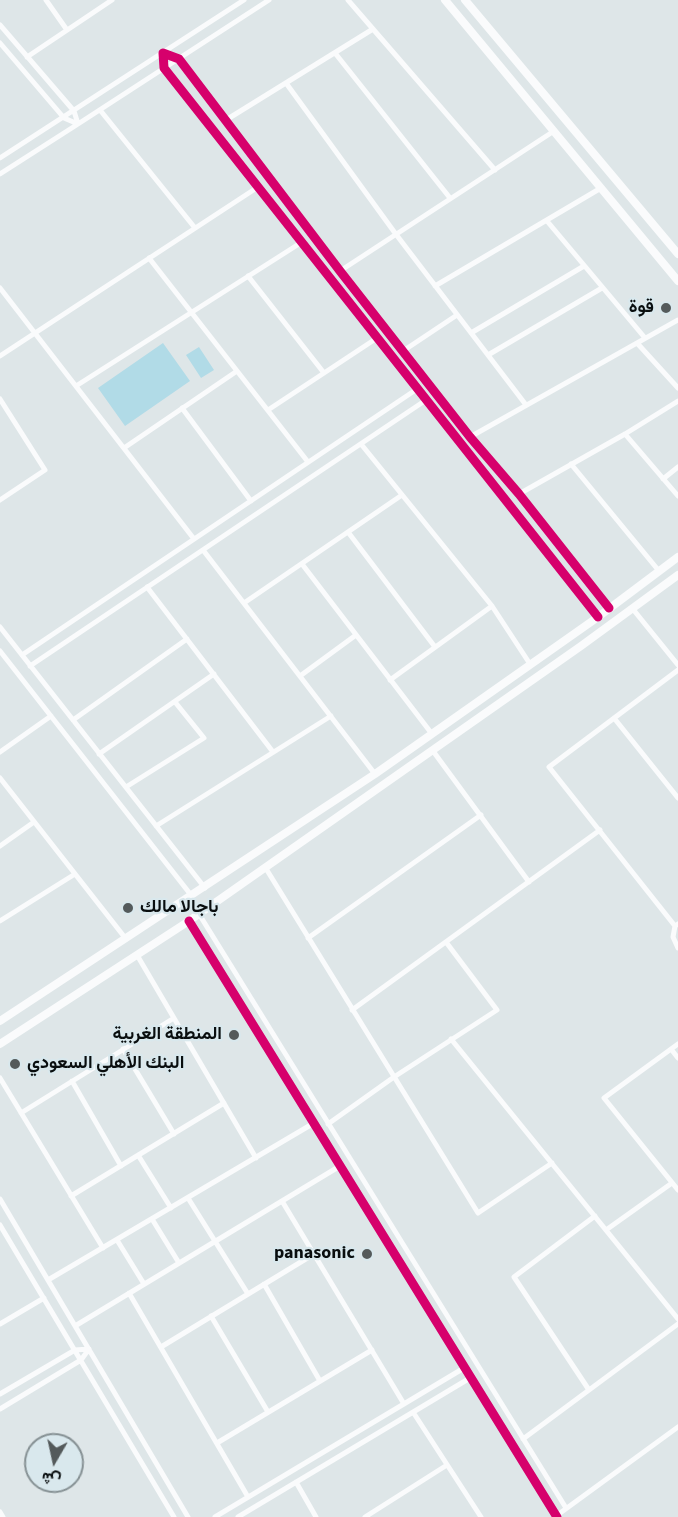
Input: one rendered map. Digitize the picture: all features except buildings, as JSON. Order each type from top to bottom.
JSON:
[{"type":"main road","points":[[445,0],[678,280]]},
{"type":"main road","points":[[465,0],[678,254]]},
{"type":"main road","points":[[0,1021],[375,774],[598,617],[678,556]]},
{"type":"main road","points":[[0,1044],[189,921],[433,751],[678,575]]},
{"type":"street","points":[[46,0],[67,30]]},
{"type":"street","points":[[27,57],[112,0]]},
{"type":"street","points":[[1,155],[74,111],[244,0]]},
{"type":"street","points":[[0,174],[269,0]]},
{"type":"street","points":[[348,0],[495,170]]},
{"type":"street","points":[[0,25],[74,111],[78,124]]},
{"type":"street","points":[[226,120],[373,29]]},
{"type":"street","points":[[0,44],[64,117],[78,124]]},
{"type":"street","points":[[163,53],[179,59],[470,437],[519,494],[609,608]]},
{"type":"street","points":[[163,53],[164,68],[598,617]]},
{"type":"street","points":[[335,53],[450,198]]},
{"type":"street","points":[[286,83],[395,233],[526,405]]},
{"type":"street","points":[[100,110],[195,228]]},
{"type":"street","points":[[340,271],[395,233],[554,132]]},
{"type":"street","points":[[0,356],[258,187]]},
{"type":"street","points":[[435,286],[601,188]]},
{"type":"street","points":[[547,221],[645,338]]},
{"type":"street","points":[[76,386],[302,242]]},
{"type":"street","points":[[149,258],[309,462]]},
{"type":"street","points":[[471,333],[584,266]]},
{"type":"street","points":[[248,276],[324,373]]},
{"type":"street","points":[[0,288],[194,539]]},
{"type":"street","points":[[488,355],[603,288]]},
{"type":"street","points":[[403,351],[458,315]]},
{"type":"street","points":[[470,437],[678,320]]},
{"type":"street","points":[[268,410],[377,338]]},
{"type":"street","points":[[637,343],[678,388]]},
{"type":"street","points":[[124,448],[237,370]]},
{"type":"street","points":[[22,655],[417,389]]},
{"type":"street","points":[[0,399],[45,470],[0,500]]},
{"type":"street","points":[[30,666],[426,400]]},
{"type":"street","points":[[519,494],[625,434],[678,400]]},
{"type":"street","points":[[182,408],[251,501]]},
{"type":"street","points":[[625,434],[678,496]]},
{"type":"street","points":[[361,444],[492,606],[530,664]]},
{"type":"street","points":[[571,464],[659,571]]},
{"type":"street","points":[[663,479],[678,467]]},
{"type":"street","points":[[282,480],[289,492]]},
{"type":"street","points":[[244,603],[402,495]]},
{"type":"street","points":[[348,532],[435,647]]},
{"type":"street","points":[[203,550],[375,774]]},
{"type":"street","points":[[302,564],[432,734]]},
{"type":"street","points":[[147,587],[273,752]]},
{"type":"street","points":[[390,680],[492,606]]},
{"type":"street","points":[[632,608],[678,665],[614,718],[549,767],[676,925],[673,937],[678,948]]},
{"type":"street","points":[[0,627],[205,888]]},
{"type":"street","points":[[300,676],[356,635]]},
{"type":"street","points":[[73,720],[187,639]]},
{"type":"street","points":[[0,651],[192,896]]},
{"type":"street","points":[[99,754],[214,674]]},
{"type":"street","points":[[126,788],[204,738],[175,702]]},
{"type":"street","points":[[0,752],[51,716]]},
{"type":"street","points":[[156,826],[331,716]]},
{"type":"street","points":[[614,718],[678,798]]},
{"type":"street","points":[[433,751],[529,882]]},
{"type":"street","points":[[0,778],[126,939]]},
{"type":"street","points":[[308,938],[481,815]]},
{"type":"street","points":[[0,846],[34,822]]},
{"type":"street","points":[[352,1010],[600,830]]},
{"type":"street","points":[[265,867],[478,1213],[552,1163]]},
{"type":"street","points":[[0,921],[75,874]]},
{"type":"street","points":[[199,914],[566,1508]]},
{"type":"street","points":[[189,921],[556,1516],[678,1427]]},
{"type":"street","points":[[328,1124],[394,1077],[497,1010],[446,942]]},
{"type":"street","points":[[137,955],[256,1158]]},
{"type":"street","points":[[21,1113],[174,1018]]},
{"type":"street","points":[[451,1039],[678,1322],[523,1439]]},
{"type":"street","points":[[678,1044],[604,1098],[678,1190]]},
{"type":"street","points":[[123,1049],[174,1134]]},
{"type":"street","points":[[671,1049],[678,1058]]},
{"type":"street","points":[[0,1078],[103,1248]]},
{"type":"street","points":[[72,1081],[121,1166]]},
{"type":"street","points":[[71,1196],[224,1103]]},
{"type":"street","points":[[48,1280],[314,1123]]},
{"type":"street","points":[[138,1155],[171,1208]]},
{"type":"street","points":[[75,1326],[340,1166]]},
{"type":"street","points":[[606,1230],[672,1183]]},
{"type":"street","points":[[188,1198],[248,1294]]},
{"type":"street","points":[[0,1199],[188,1517]]},
{"type":"street","points":[[282,1201],[404,1404]]},
{"type":"street","points":[[589,1390],[514,1277],[595,1216]]},
{"type":"street","points":[[152,1219],[179,1263]]},
{"type":"street","points":[[0,1225],[174,1517]]},
{"type":"street","points":[[117,1240],[144,1284]]},
{"type":"street","points":[[161,1347],[314,1254]]},
{"type":"street","points":[[264,1284],[320,1381]]},
{"type":"street","points":[[129,1293],[248,1497]]},
{"type":"street","points":[[0,1324],[44,1298]]},
{"type":"street","points":[[211,1316],[268,1412]]},
{"type":"street","points":[[0,1394],[75,1350],[89,1349]]},
{"type":"street","points":[[0,1409],[81,1360],[89,1349]]},
{"type":"street","points":[[217,1443],[372,1350]]},
{"type":"street","points":[[215,1517],[464,1368]]},
{"type":"street","points":[[237,1517],[248,1514],[296,1482],[470,1378]]},
{"type":"street","points":[[413,1412],[481,1517]]},
{"type":"street","points":[[365,1517],[447,1466]]},
{"type":"street","points":[[296,1482],[316,1517]]},
{"type":"street","points":[[378,1509],[382,1517]]},
{"type":"street","points":[[0,1512],[3,1517]]},
{"type":"shaded area","points":[[163,343],[190,381],[125,426],[98,388]]},
{"type":"shaded area","points":[[199,347],[214,370],[201,378],[186,355]]},
{"type":"cycle path","points":[[598,617],[164,68],[163,53],[179,59],[470,437],[519,494],[609,608]]},
{"type":"cycle path","points":[[189,921],[557,1517]]},
{"type":"place","name":"قوة","points":[[666,308]]},
{"type":"place","name":"باجالا مالك","points":[[128,908]]},
{"type":"place","name":"المنطقة الغربية","points":[[234,1035]]},
{"type":"place","name":"البنك الأهلي السعودي","points":[[15,1064]]},
{"type":"place","name":"panasonic","points":[[367,1254]]}]
